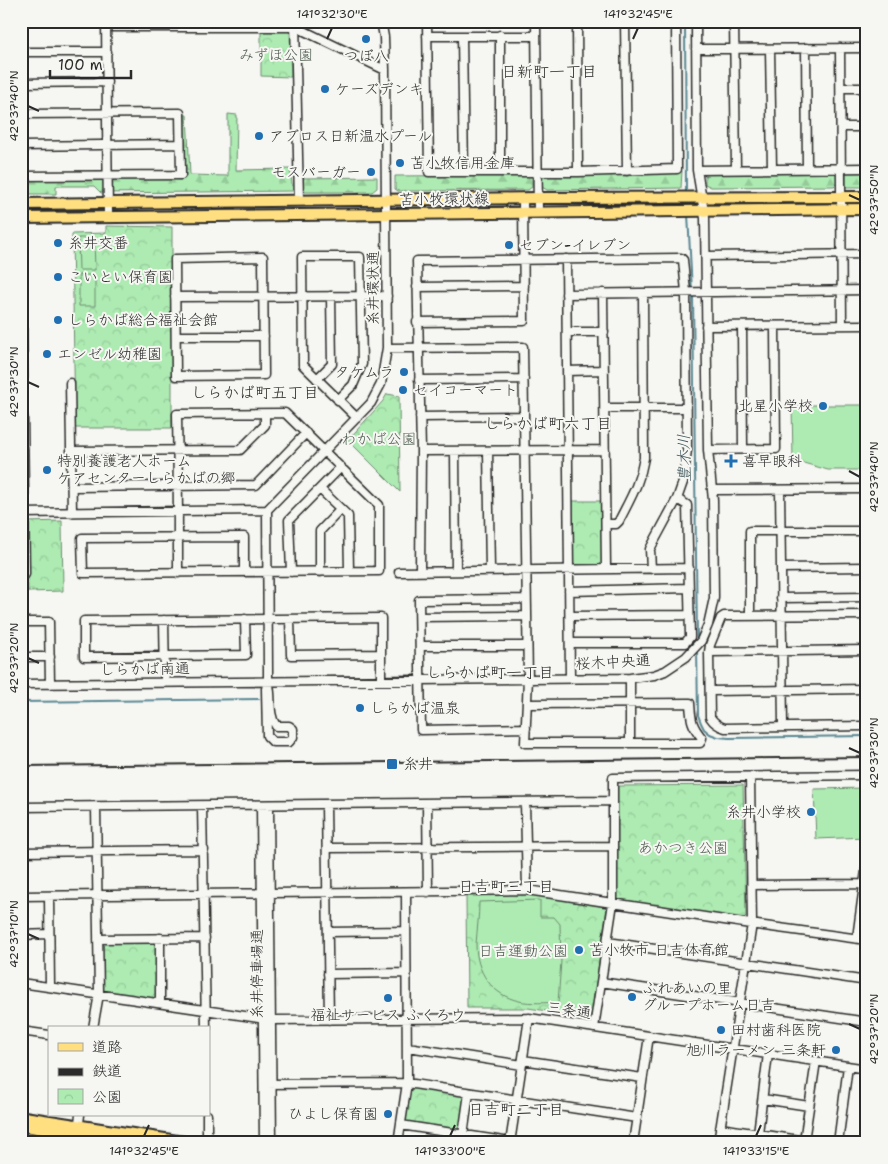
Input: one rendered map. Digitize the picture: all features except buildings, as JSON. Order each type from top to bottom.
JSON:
[{"type":"highway","points":[[21,1117],[186,1143]]},
{"type":"highway","points":[[21,1125],[79,1125],[132,1143]]},
{"type":"main road","name":"苫小牧環状線","points":[[21,204],[523,198],[867,197]]},
{"type":"main road","name":"苫小牧環状線","points":[[21,218],[867,209]]},
{"type":"street","name":"糸井環状通","points":[[267,510],[371,403],[381,384],[387,348],[387,296],[385,70],[384,37],[381,21]]},
{"type":"street","points":[[427,21],[429,172],[578,172],[677,169],[676,21]]},
{"type":"street","points":[[536,21],[538,213]]},
{"type":"street","points":[[577,21],[578,172]]},
{"type":"street","points":[[626,21],[627,171]]},
{"type":"street","name":"桜木中央通","points":[[268,681],[642,678],[665,671],[692,652],[701,641],[708,625],[714,598],[712,490],[708,450],[706,256],[699,211],[697,170],[696,21]]},
{"type":"street","points":[[734,21],[736,169]]},
{"type":"street","points":[[108,216],[106,24],[296,24],[385,70]]},
{"type":"street","points":[[296,24],[299,201]]},
{"type":"street","points":[[500,35],[500,172]]},
{"type":"street","points":[[428,36],[536,36]]},
{"type":"street","points":[[462,36],[464,172]]},
{"type":"street","points":[[806,48],[807,168]]},
{"type":"street","points":[[840,48],[842,325]]},
{"type":"street","points":[[696,49],[867,48]]},
{"type":"street","points":[[770,49],[772,169]]},
{"type":"street","points":[[21,52],[107,52]]},
{"type":"street","points":[[21,83],[107,82]]},
{"type":"street","points":[[841,88],[867,88]]},
{"type":"street","points":[[21,114],[180,113],[181,175],[21,176]]},
{"type":"street","points":[[841,127],[867,127]]},
{"type":"street","points":[[21,146],[180,144]]},
{"type":"street","points":[[697,170],[867,168]]},
{"type":"street","points":[[417,322],[524,321],[523,198]]},
{"type":"street","points":[[706,256],[867,254]]},
{"type":"street","points":[[338,400],[353,385],[362,364],[360,257],[302,256],[303,365],[317,380],[338,400],[357,418]]},
{"type":"street","points":[[263,257],[264,375],[176,376],[175,297],[175,259],[263,257]]},
{"type":"street","points":[[420,571],[421,451],[417,261],[681,258],[690,292],[686,408],[687,450],[677,499],[650,549],[651,569]]},
{"type":"street","points":[[566,259],[570,678]]},
{"type":"street","points":[[21,272],[23,378],[21,378]]},
{"type":"street","points":[[417,287],[524,286]]},
{"type":"street","points":[[566,294],[867,290]]},
{"type":"street","points":[[603,293],[606,569]]},
{"type":"street","points":[[606,524],[616,524],[618,521],[638,485],[644,458],[643,293]]},
{"type":"street","points":[[317,380],[332,364],[331,296]]},
{"type":"street","points":[[175,297],[387,296]]},
{"type":"street","points":[[706,326],[867,325]]},
{"type":"street","points":[[742,326],[743,450]]},
{"type":"street","points":[[708,450],[776,449],[775,326]]},
{"type":"street","points":[[566,332],[604,332]]},
{"type":"street","points":[[176,336],[264,336]]},
{"type":"street","points":[[387,348],[523,347],[528,678],[525,744],[700,743],[702,738],[694,729],[691,720],[690,703],[527,704]]},
{"type":"street","points":[[567,371],[604,370]]},
{"type":"street","points":[[419,380],[524,379]]},
{"type":"street","points":[[70,383],[72,512]]},
{"type":"street","points":[[605,408],[686,408]]},
{"type":"street","points":[[178,573],[178,537],[178,511],[178,485],[178,451],[177,414],[285,413],[379,505],[379,571],[178,573],[83,573],[82,538],[178,537],[244,537],[244,572]]},
{"type":"street","points":[[71,451],[240,450],[265,425],[265,414]]},
{"type":"street","points":[[21,416],[23,416],[23,540],[25,572],[25,574],[21,574]]},
{"type":"street","points":[[420,417],[524,416]]},
{"type":"street","points":[[72,487],[256,484],[306,433]]},
{"type":"street","points":[[421,451],[525,452],[605,450]]},
{"type":"street","points":[[488,451],[490,570]]},
{"type":"street","points":[[455,452],[456,571]]},
{"type":"street","points":[[291,572],[289,520],[341,467]]},
{"type":"street","points":[[320,489],[348,516],[349,571]]},
{"type":"street","points":[[712,490],[867,489]]},
{"type":"street","points":[[780,490],[783,726]]},
{"type":"street","points":[[570,643],[685,643],[690,638],[687,505],[677,499]]},
{"type":"street","points":[[320,572],[320,531],[341,509]]},
{"type":"street","points":[[23,513],[267,510],[267,736],[273,742],[289,742],[293,737],[293,729],[289,726],[276,726],[271,718],[271,689],[268,681]]},
{"type":"street","points":[[750,616],[750,531],[867,531]]},
{"type":"street","points":[[781,568],[867,567]]},
{"type":"street","points":[[399,572],[689,568]]},
{"type":"street","points":[[569,590],[689,588]]},
{"type":"street","points":[[782,598],[867,597]]},
{"type":"street","points":[[526,600],[419,600],[421,730],[526,728]]},
{"type":"street","points":[[867,614],[724,616],[721,618],[710,645],[710,716],[720,726],[867,726]]},
{"type":"street","points":[[570,616],[689,615]]},
{"type":"street","points":[[420,617],[527,616]]},
{"type":"street","points":[[245,619],[246,655],[84,657],[84,621],[245,619],[381,618],[381,680]]},
{"type":"street","points":[[290,619],[291,655],[381,654]]},
{"type":"street","points":[[164,620],[165,682]]},
{"type":"street","points":[[21,622],[48,622],[50,684]]},
{"type":"street","points":[[420,646],[527,646]]},
{"type":"street","points":[[710,652],[867,650]]},
{"type":"street","points":[[21,658],[50,657]]},
{"type":"street","points":[[630,678],[630,743]]},
{"type":"street","name":"しらかば南通","points":[[21,684],[268,681]]},
{"type":"street","points":[[710,691],[867,689]]},
{"type":"street","points":[[594,1028],[613,903],[613,778],[867,775]]},
{"type":"street","points":[[718,1143],[752,924],[750,777]]},
{"type":"street","points":[[21,808],[612,801]]},
{"type":"street","points":[[525,802],[527,890]]},
{"type":"street","points":[[427,803],[428,892]]},
{"type":"street","points":[[326,804],[329,1020]]},
{"type":"street","name":"糸井停車場通","points":[[264,1143],[268,1084],[265,805]]},
{"type":"street","points":[[202,806],[206,1026]]},
{"type":"street","points":[[93,1026],[99,994],[96,807]]},
{"type":"street","points":[[327,848],[613,846]]},
{"type":"street","points":[[21,852],[204,850]]},
{"type":"street","points":[[857,938],[867,863]]},
{"type":"street","points":[[752,885],[864,884]]},
{"type":"street","points":[[21,896],[527,890],[867,940]]},
{"type":"street","points":[[398,1143],[407,1083],[406,892]]},
{"type":"street","points":[[49,896],[50,987]]},
{"type":"street","points":[[328,932],[406,932]]},
{"type":"street","points":[[21,935],[49,934]]},
{"type":"street","points":[[160,938],[160,1003]]},
{"type":"street","points":[[98,939],[205,938]]},
{"type":"street","points":[[608,942],[867,981]]},
{"type":"street","points":[[328,974],[406,973]]},
{"type":"street","points":[[601,982],[867,1022]]},
{"type":"street","name":"三条通","points":[[21,983],[268,1020],[529,1018],[867,1069]]},
{"type":"street","points":[[401,1125],[510,1142],[529,1018]]},
{"type":"street","points":[[21,1031],[48,1035]]},
{"type":"street","points":[[633,1143],[650,1036]]},
{"type":"street","points":[[408,1046],[642,1078]]},
{"type":"street","points":[[758,1133],[768,1054]]},
{"type":"street","points":[[804,1140],[816,1061]]},
{"type":"street","points":[[838,1143],[848,1066]]},
{"type":"street","points":[[268,1084],[407,1083],[637,1118]]},
{"type":"street","name":"糸井停車場通","points":[[268,1084],[272,1143]]},
{"type":"street","points":[[463,1134],[469,1093]]},
{"type":"street","points":[[763,1099],[809,1106]]},
{"type":"street","points":[[207,1116],[207,1143]]},
{"type":"street","points":[[720,1128],[818,1143]]},
{"type":"green space","name":"みずほ公園","points":[[261,31],[288,31],[291,33],[291,77],[261,76]]},
{"type":"green space","points":[[228,114],[237,115],[236,170],[290,169],[293,191],[101,193],[94,186],[56,186],[56,194],[21,194],[21,180],[183,179],[181,115],[187,115],[190,175],[228,176]]},
{"type":"green space","points":[[682,171],[681,188],[547,190],[542,187],[542,175]]},
{"type":"green space","points":[[867,171],[867,187],[846,187],[846,172]]},
{"type":"green space","points":[[705,172],[837,172],[837,183],[834,186],[711,187],[705,184]]},
{"type":"green space","points":[[532,175],[532,187],[528,190],[398,191],[395,189],[395,176]]},
{"type":"green space","points":[[377,177],[377,188],[372,192],[305,192],[302,189],[301,178]]},
{"type":"green space","points":[[106,226],[172,227],[172,428],[75,428],[72,234],[106,233]]},
{"type":"green space","points":[[78,238],[94,238],[95,270],[79,270]]},
{"type":"green space","points":[[79,275],[95,275],[95,306],[79,306]]},
{"type":"green space","name":"わかば公園","points":[[387,394],[399,396],[400,492],[348,440]]},
{"type":"green space","points":[[792,405],[867,405],[867,470],[828,470],[793,460]]},
{"type":"green space","points":[[573,501],[603,501],[603,563],[600,565],[572,565]]},
{"type":"green space","points":[[62,521],[63,591],[28,592],[27,522]]},
{"type":"green space","name":"あかつき公園","points":[[743,785],[746,916],[743,919],[618,900],[617,786]]},
{"type":"green space","points":[[867,788],[867,837],[816,839],[814,789]]},
{"type":"green space","name":"日吉運動公園","points":[[527,894],[607,907],[591,1018],[528,1008],[467,1008],[466,896]]},
{"type":"green space","points":[[540,900],[540,917],[554,917],[560,924],[561,961],[558,1003],[524,1002],[501,994],[487,981],[482,973],[477,954],[479,902]]},
{"type":"green space","points":[[102,941],[156,941],[158,943],[158,998],[104,992],[102,990]]},
{"type":"green space","points":[[409,1088],[464,1095],[460,1130],[458,1132],[406,1123],[404,1121]]},
{"type":"waterway","name":"豊木川","points":[[685,21],[686,194]]},
{"type":"waterway","name":"豊木川","points":[[688,214],[692,291]]},
{"type":"waterway","name":"豊木川","points":[[693,296],[697,641]]},
{"type":"waterway","name":"豊木川","points":[[697,648],[698,715],[704,729],[710,734],[729,738],[867,736]]},
{"type":"waterway","points":[[21,702],[259,699]]},
{"type":"railway","points":[[21,766],[867,757]]},
{"type":"place","name":"つぼ八","points":[[366,39]]},
{"type":"place","name":"ケーズデンキ","points":[[325,89]]},
{"type":"place","name":"アブロス日新温水プール","points":[[259,136]]},
{"type":"place","name":"苫小牧信用金庫","points":[[400,163]]},
{"type":"place","name":"モスバーガー","points":[[371,172]]},
{"type":"place","name":"糸井交番","points":[[58,243]]},
{"type":"place","name":"セブン-イレブン","points":[[509,245]]},
{"type":"place","name":"こいとい保育園","points":[[58,277]]},
{"type":"place","name":"しらかば総合福祉会館","points":[[58,320]]},
{"type":"place","name":"エンゼル幼稚園","points":[[47,354]]},
{"type":"place","name":"タケムラ","points":[[404,372]]},
{"type":"place","name":"セイコーマート","points":[[403,390]]},
{"type":"place","name":"北星小学校","points":[[823,406]]},
{"type":"place","name":"喜早眼科","points":[[731,461]]},
{"type":"place","name":"特別養護老人ホーム ケアセンターしらかばの郷","points":[[47,470]]},
{"type":"place","name":"しらかば温泉","points":[[360,708]]},
{"type":"place","name":"糸井","points":[[392,764]]},
{"type":"place","name":"糸井小学校","points":[[811,812]]},
{"type":"place","name":"苫小牧市 日吉体育館","points":[[579,950]]},
{"type":"place","name":"ふれあいの里 グループホーム日吉","points":[[632,997]]},
{"type":"place","name":"福祉サービス ふくろウ","points":[[388,998]]},
{"type":"place","name":"田村歯科医院","points":[[721,1030]]},
{"type":"place","name":"旭川ラーメン 三条軒","points":[[836,1050]]},
{"type":"place","name":"ひよし保育園","points":[[388,1114]]},
{"type":"district","name":"日新町一丁目","points":[[549,71]]},
{"type":"district","name":"しらかば町五丁目","points":[[255,392]]},
{"type":"district","name":"しらかば町六丁目","points":[[548,423]]},
{"type":"district","name":"しらかば町一丁目","points":[[490,672]]},
{"type":"district","name":"日吉町三丁目","points":[[506,886]]},
{"type":"district","name":"日吉町二丁目","points":[[516,1109]]}]
